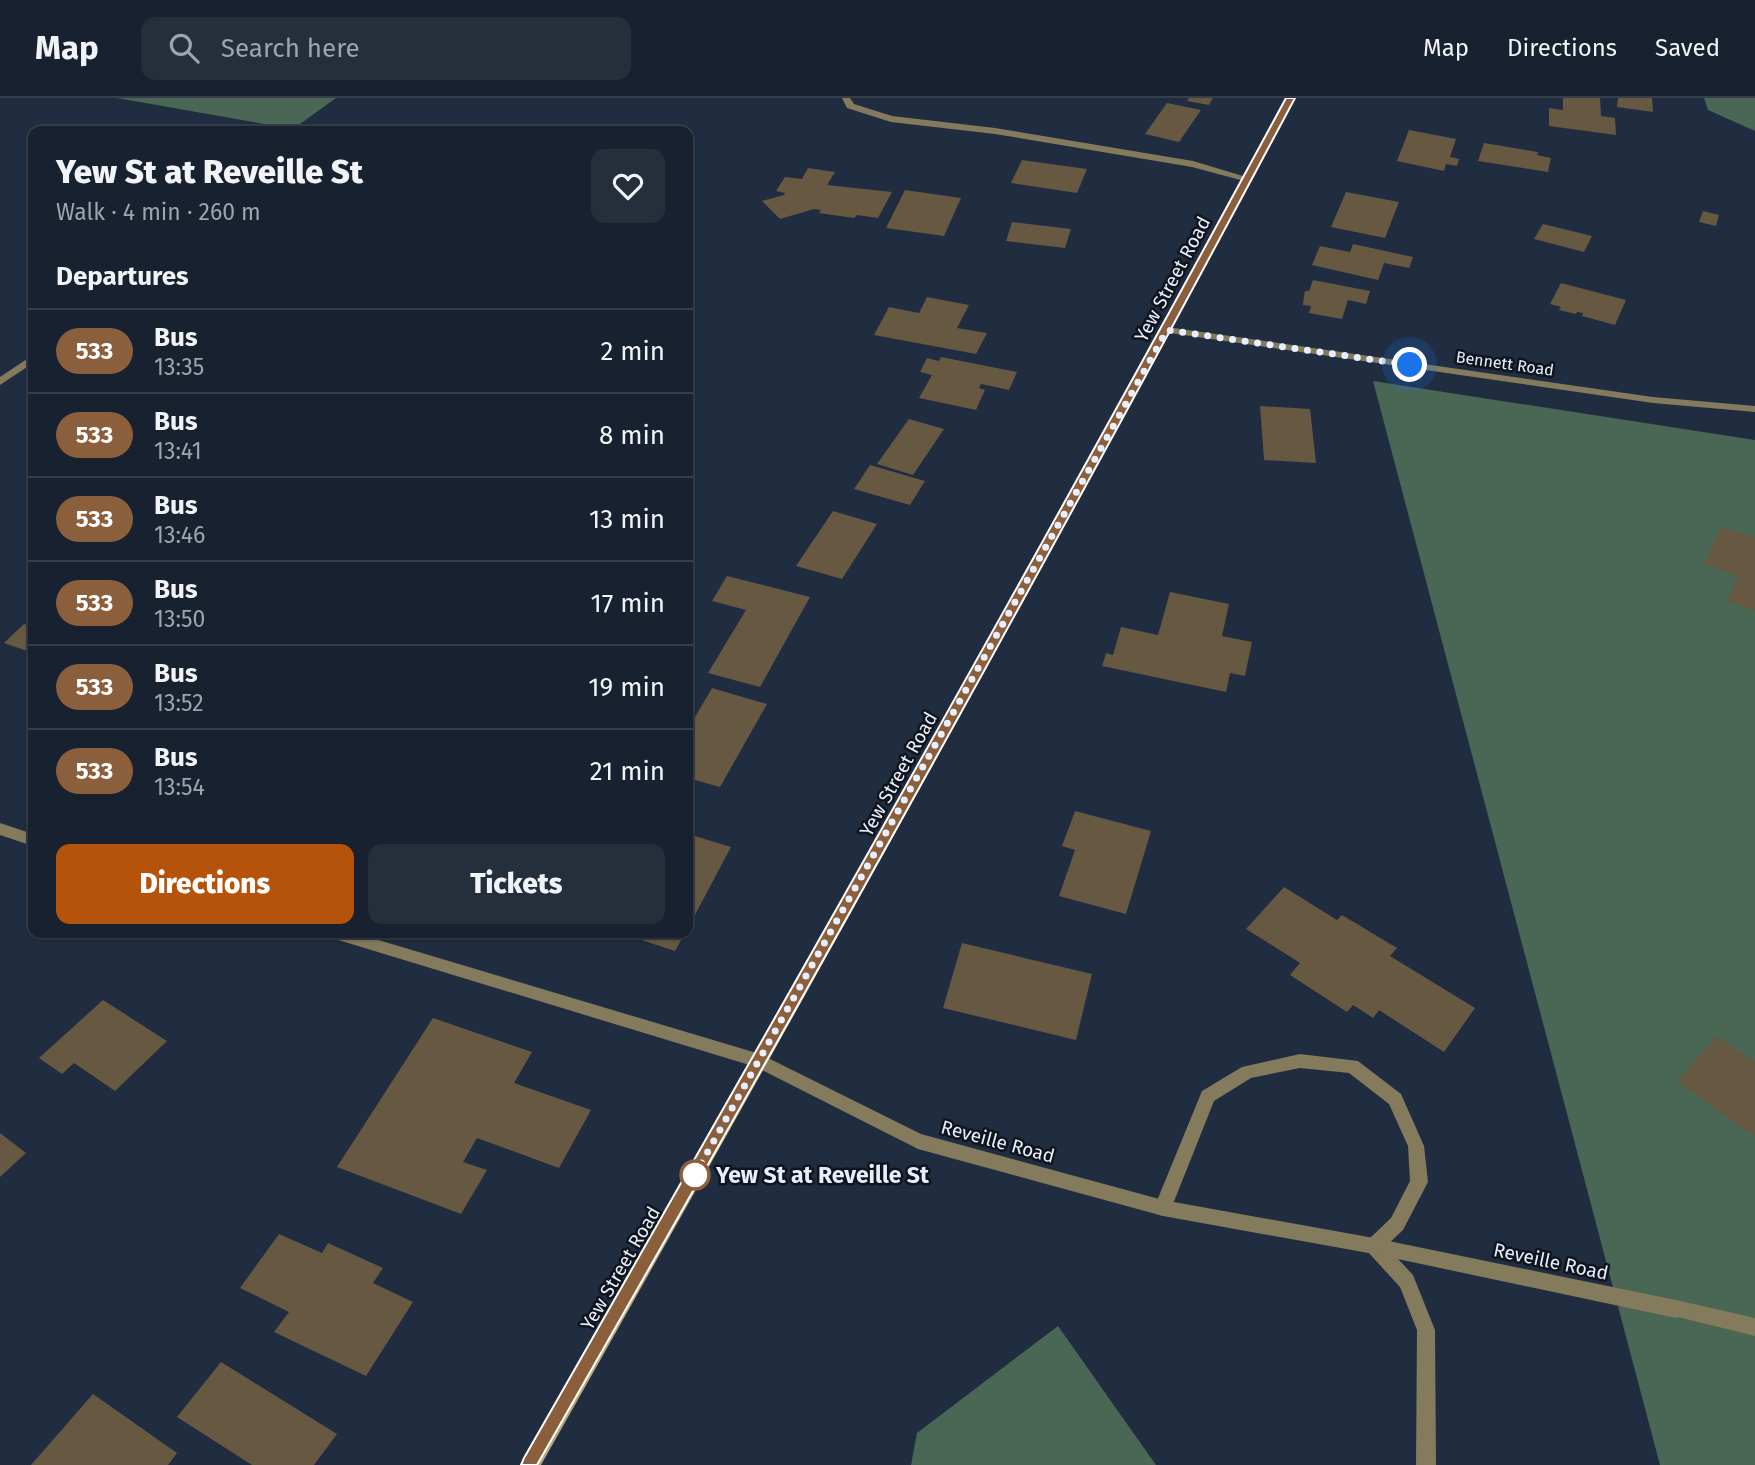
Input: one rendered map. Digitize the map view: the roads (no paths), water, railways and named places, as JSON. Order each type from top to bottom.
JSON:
[{"type":"street","points":[[846,98],[850,106],[891,119],[995,131],[1192,164],[1248,178]]},
{"type":"street","name":"Yew Street Road","points":[[530,1465],[760,1061],[1167,330],[1291,98]]},
{"type":"street","name":"Bennett Road","points":[[1167,330],[1653,400],[1755,409]]},
{"type":"street","points":[[0,382],[28,362]]},
{"type":"street","points":[[0,829],[28,838]]},
{"type":"street","name":"Reveille Road","points":[[352,938],[760,1061],[918,1141],[1163,1208],[1374,1246],[1676,1308],[1755,1327]]},
{"type":"street","points":[[1163,1208],[1208,1096],[1248,1072],[1300,1061],[1352,1066],[1395,1099],[1416,1146],[1419,1182],[1398,1224],[1374,1246],[1407,1281],[1426,1330],[1426,1465]]},
{"type":"place","name":"Yew St at Reveille St","points":[[695,1175]]}]
